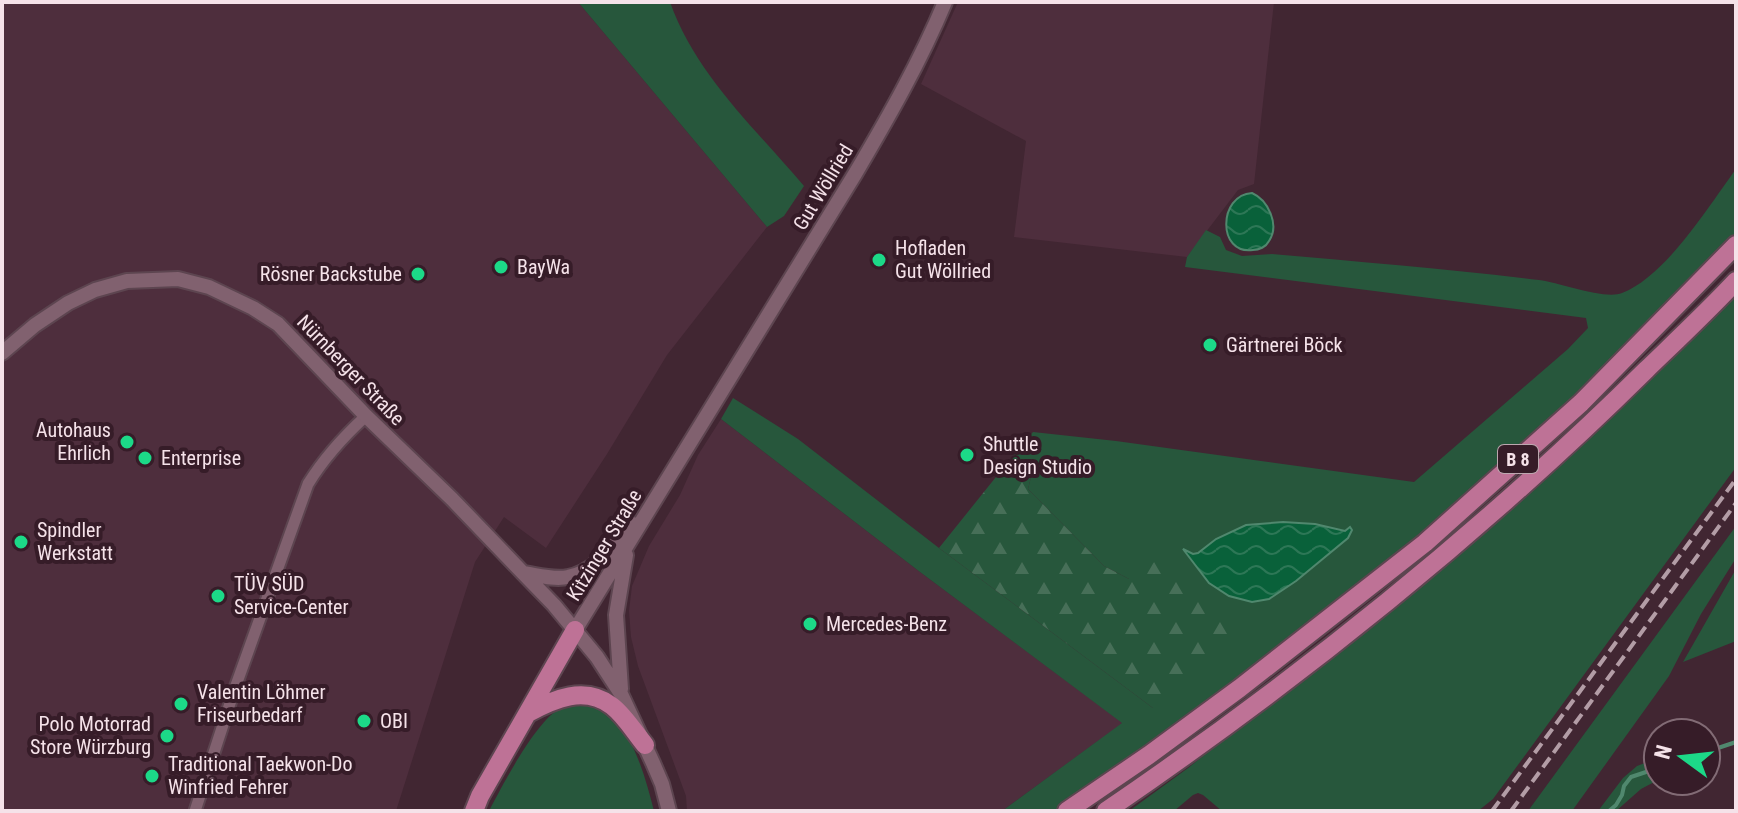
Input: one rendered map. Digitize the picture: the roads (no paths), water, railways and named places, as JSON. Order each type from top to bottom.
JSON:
[{"type":"highway","name":"B 8","points":[[1067,811],[1240,688],[1425,543],[1581,403],[1736,245]]},
{"type":"highway","name":"B 8","points":[[1106,811],[1261,701],[1441,557],[1597,419],[1736,281]]},
{"type":"highway","points":[[474,811],[575,630]]},
{"type":"highway","points":[[528,713],[576,694],[595,697],[611,705],[645,745]]},
{"type":"street","name":"Gut Wöllried","points":[[725,387],[895,105],[945,2]]},
{"type":"street","name":"Nürnberger Straße","points":[[2,353],[68,303],[95,290],[127,281],[178,279],[209,287],[253,308],[278,324],[366,416],[442,489],[575,630]]},
{"type":"street","name":"Kitzinger Straße","points":[[669,811],[662,784],[621,694],[575,630],[725,387]]},
{"type":"street","points":[[195,811],[308,484],[322,461],[366,416]]},
{"type":"street","points":[[523,573],[552,578],[568,577],[586,570],[655,500]]},
{"type":"street","points":[[621,694],[616,615],[628,544]]},
{"type":"water","points":[[1252,193],[1263,201],[1273,221],[1268,243],[1255,250],[1241,249],[1233,243],[1226,224],[1233,203],[1241,196]]},
{"type":"water","points":[[1283,522],[1315,524],[1345,531],[1350,527],[1352,530],[1348,538],[1269,599],[1252,602],[1229,596],[1209,583],[1183,549],[1198,553],[1216,539],[1246,525]]},
{"type":"waterway","points":[[1722,747],[1736,742]]},
{"type":"waterway","points":[[1609,811],[1616,805],[1631,777],[1642,773]]},
{"type":"railway","points":[[1492,811],[1736,479]]},
{"type":"railway","points":[[1511,811],[1736,503]]},
{"type":"place","name":"Hofladen Gut Wöllried","points":[[879,260]]},
{"type":"place","name":"BayWa","points":[[501,267]]},
{"type":"place","name":"Rösner Backstube","points":[[418,274]]},
{"type":"place","name":"Gärtnerei Böck","points":[[1210,345]]},
{"type":"place","name":"Autohaus Ehrlich","points":[[127,442]]},
{"type":"place","name":"Shuttle Design Studio","points":[[967,455]]},
{"type":"place","name":"Enterprise","points":[[145,458]]},
{"type":"place","name":"Spindler Werkstatt","points":[[21,542]]},
{"type":"place","name":"TÜV SÜD Service-Center","points":[[218,596]]},
{"type":"place","name":"Mercedes-Benz","points":[[810,624]]},
{"type":"place","name":"Valentin Löhmer Friseurbedarf","points":[[181,704]]},
{"type":"place","name":"OBI","points":[[364,721]]},
{"type":"place","name":"Polo Motorrad Store Würzburg","points":[[167,736]]},
{"type":"place","name":"Traditional Taekwon-Do Winfried Fehrer","points":[[152,776]]}]
